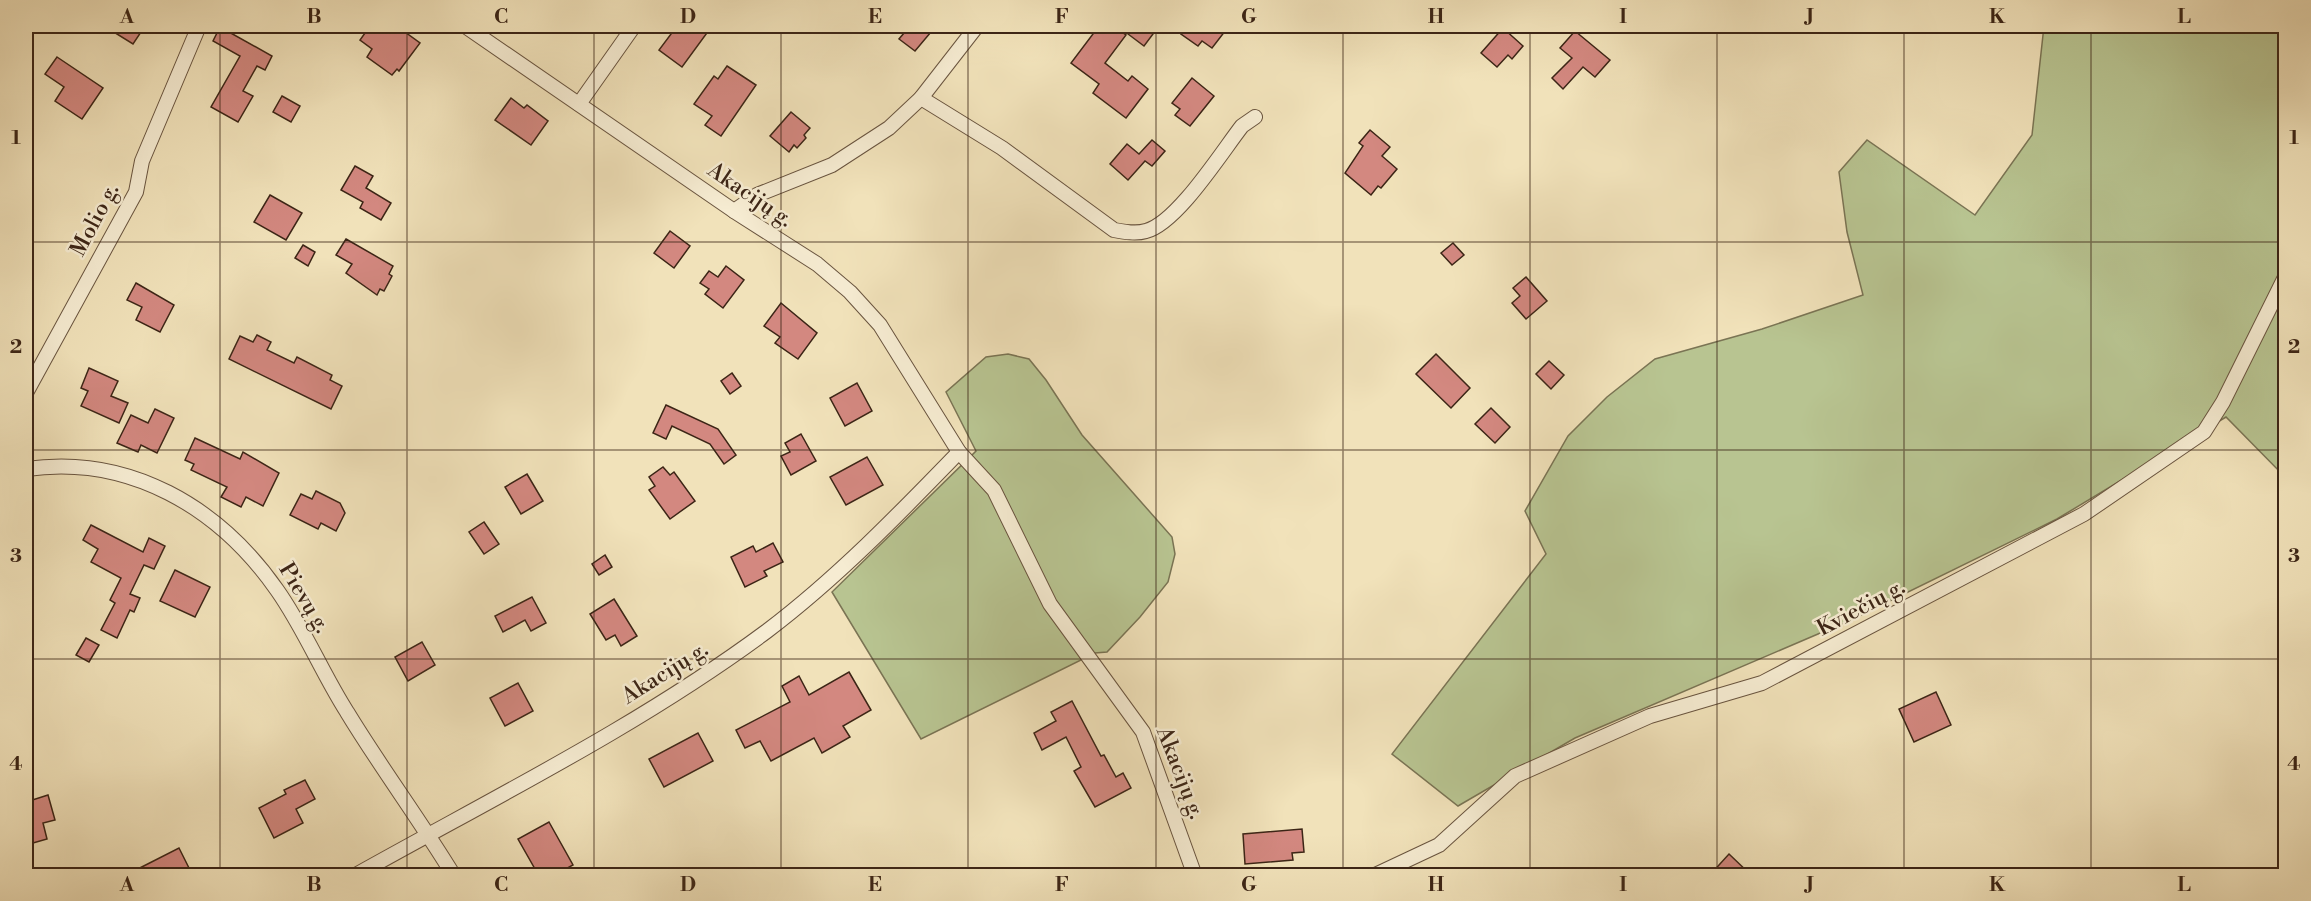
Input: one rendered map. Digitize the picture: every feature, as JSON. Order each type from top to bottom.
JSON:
[{"type":"street","name":"Molio g.","points":[[26,393],[136,192],[142,160],[199,26]]},
{"type":"street","name":"Akacijų g.","points":[[465,26],[734,211],[817,264],[850,292],[880,325],[959,452],[994,490],[1050,604],[1143,732],[1195,876]]},
{"type":"street","points":[[579,104],[634,26]]},
{"type":"street","points":[[734,211],[757,195],[832,165],[889,128],[921,98],[976,26]]},
{"type":"street","points":[[921,98],[1002,148],[1114,230],[1130,233],[1147,231],[1174,214],[1242,126],[1255,117]]},
{"type":"street","name":"Kviečių g.","points":[[1373,876],[1439,845],[1515,776],[1650,716],[1762,683],[2084,514],[2204,432],[2223,402],[2286,275]]},
{"type":"street","name":"Akacijų g.","points":[[354,876],[584,748],[718,665],[760,636],[861,553],[959,452]]},
{"type":"street","name":"Pievų g.","points":[[26,469],[64,466],[115,472],[187,501],[216,521],[252,555],[279,592],[354,724],[429,834],[454,876]]},
{"type":"green space","points":[[2044,26],[2285,26],[2285,477],[2226,417],[2057,519],[1853,619],[1575,738],[1458,806],[1392,754],[1546,554],[1525,511],[1568,436],[1607,397],[1655,359],[1762,329],[1863,295],[1847,232],[1839,172],[1867,140],[1975,215],[2032,135]]},
{"type":"green space","points":[[1008,354],[1029,359],[1046,380],[1082,435],[1172,537],[1175,554],[1168,582],[1140,617],[1107,652],[1095,653],[921,739],[832,592],[976,451],[946,392],[986,357]]},
{"type":"building","points":[[104,26],[145,26],[133,44]]},
{"type":"building","points":[[370,26],[387,26],[395,31],[398,27],[420,43],[399,71],[397,69],[392,75],[367,57],[372,49],[360,40]]},
{"type":"building","points":[[677,26],[712,26],[682,67],[659,50]]},
{"type":"building","points":[[910,26],[936,26],[915,51],[899,39]]},
{"type":"building","points":[[1099,26],[1113,26],[1126,35],[1105,63],[1128,81],[1132,76],[1148,89],[1126,118],[1093,93],[1099,84],[1071,63]]},
{"type":"building","points":[[1135,26],[1159,26],[1144,46],[1128,34]]},
{"type":"building","points":[[1181,26],[1229,26],[1212,48],[1202,41],[1198,46],[1181,34],[1185,29]]},
{"type":"building","points":[[220,27],[272,56],[265,70],[257,66],[243,91],[253,96],[238,122],[211,107],[240,56],[213,41]]},
{"type":"building","points":[[1503,28],[1523,46],[1512,59],[1508,55],[1497,67],[1481,53]]},
{"type":"building","points":[[1575,31],[1610,60],[1595,77],[1583,67],[1563,89],[1552,78],[1572,58],[1560,48]]},
{"type":"building","points":[[57,57],[103,88],[82,119],[55,101],[64,87],[45,74]]},
{"type":"building","points":[[727,66],[756,85],[721,136],[705,125],[712,116],[694,104],[714,76],[718,79]]},
{"type":"building","points":[[1192,78],[1214,96],[1190,126],[1175,115],[1180,109],[1172,103]]},
{"type":"building","points":[[282,96],[300,106],[291,122],[273,112]]},
{"type":"building","points":[[511,98],[524,108],[527,105],[548,121],[531,145],[495,120]]},
{"type":"building","points":[[791,112],[810,128],[804,135],[806,138],[797,148],[794,145],[789,152],[770,136]]},
{"type":"building","points":[[1370,130],[1390,147],[1382,156],[1397,169],[1381,188],[1378,186],[1371,195],[1345,173],[1363,146],[1359,143]]},
{"type":"building","points":[[1152,140],[1165,151],[1152,166],[1145,161],[1128,180],[1110,164],[1127,144],[1139,154]]},
{"type":"building","points":[[355,166],[373,176],[366,188],[391,203],[381,220],[360,208],[363,202],[341,190]]},
{"type":"building","points":[[270,195],[302,213],[286,240],[254,222]]},
{"type":"building","points":[[670,231],[690,246],[674,268],[654,253]]},
{"type":"building","points":[[346,239],[393,266],[389,274],[392,276],[384,291],[380,289],[377,295],[346,273],[352,264],[336,255]]},
{"type":"building","points":[[1453,243],[1464,255],[1452,265],[1441,253]]},
{"type":"building","points":[[303,245],[315,252],[308,266],[295,258]]},
{"type":"building","points":[[726,266],[744,280],[723,308],[705,294],[709,289],[700,283],[709,271],[718,277]]},
{"type":"building","points":[[1526,277],[1547,301],[1526,319],[1512,303],[1520,296],[1513,288]]},
{"type":"building","points":[[136,283],[174,305],[160,332],[136,320],[142,307],[127,300]]},
{"type":"building","points":[[781,303],[817,333],[798,359],[775,343],[780,337],[764,326]]},
{"type":"building","points":[[257,335],[271,342],[267,350],[294,363],[297,357],[332,375],[330,380],[342,386],[331,409],[229,359],[240,336],[253,342]]},
{"type":"building","points":[[1436,354],[1470,388],[1451,408],[1416,374]]},
{"type":"building","points":[[1549,361],[1564,375],[1551,389],[1536,374]]},
{"type":"building","points":[[89,368],[118,381],[111,396],[128,403],[119,423],[81,406],[88,391],[81,388]]},
{"type":"building","points":[[732,373],[741,386],[730,394],[721,381]]},
{"type":"building","points":[[857,383],[872,411],[845,426],[830,398]]},
{"type":"building","points":[[666,405],[718,429],[736,455],[724,464],[710,444],[672,426],[666,439],[653,433]]},
{"type":"building","points":[[1491,408],[1510,427],[1495,443],[1475,424]]},
{"type":"building","points":[[155,409],[174,418],[157,453],[141,445],[138,452],[117,443],[131,415],[148,423]]},
{"type":"building","points":[[801,434],[816,461],[791,475],[781,456],[790,452],[785,443]]},
{"type":"building","points":[[195,438],[240,459],[243,452],[279,473],[263,506],[246,497],[241,507],[221,497],[227,487],[191,470],[194,464],[185,460]]},
{"type":"building","points":[[867,457],[883,485],[846,505],[830,477]]},
{"type":"building","points":[[663,467],[670,475],[674,472],[695,501],[670,519],[649,490],[655,486],[649,477]]},
{"type":"building","points":[[527,474],[543,501],[521,514],[505,487]]},
{"type":"building","points":[[316,491],[340,503],[345,513],[336,531],[321,523],[318,529],[290,515],[301,494],[312,499]]},
{"type":"building","points":[[484,522],[499,544],[484,554],[469,532]]},
{"type":"building","points":[[91,525],[143,552],[149,538],[165,546],[154,569],[144,565],[130,594],[140,598],[134,612],[130,610],[117,638],[101,630],[115,603],[110,600],[121,578],[91,562],[98,549],[83,540]]},
{"type":"building","points":[[773,543],[783,562],[764,571],[767,576],[745,587],[731,557],[753,546],[756,552]]},
{"type":"building","points":[[605,555],[612,567],[599,575],[592,564]]},
{"type":"building","points":[[175,570],[210,587],[195,617],[160,601]]},
{"type":"building","points":[[532,597],[546,623],[531,631],[525,620],[503,632],[495,616]]},
{"type":"building","points":[[614,599],[637,636],[621,646],[615,635],[606,640],[590,614]]},
{"type":"building","points":[[86,638],[99,645],[89,662],[76,655]]},
{"type":"building","points":[[422,642],[435,665],[408,681],[395,657]]},
{"type":"building","points":[[849,672],[871,710],[843,726],[850,737],[822,753],[814,738],[771,761],[760,741],[745,748],[736,730],[790,702],[782,686],[799,676],[809,695]]},
{"type":"building","points":[[518,683],[533,711],[505,726],[490,698]]},
{"type":"building","points":[[1936,692],[1951,725],[1914,742],[1899,709]]},
{"type":"building","points":[[1072,701],[1101,756],[1104,755],[1116,777],[1123,773],[1131,788],[1095,807],[1074,771],[1081,767],[1066,737],[1042,750],[1034,733],[1056,721],[1051,712]]},
{"type":"building","points":[[698,733],[713,761],[664,787],[649,759]]},
{"type":"building","points":[[305,780],[315,799],[296,809],[303,823],[274,838],[259,808],[286,794],[284,790]]},
{"type":"building","points":[[48,795],[55,820],[43,823],[47,839],[26,845],[26,802]]},
{"type":"building","points":[[549,822],[573,865],[553,876],[539,876],[518,839]]},
{"type":"building","points":[[1302,829],[1304,852],[1292,853],[1293,860],[1245,864],[1243,834]]},
{"type":"building","points":[[179,848],[193,876],[124,876]]},
{"type":"building","points":[[1729,854],[1752,876],[1709,876]]}]
